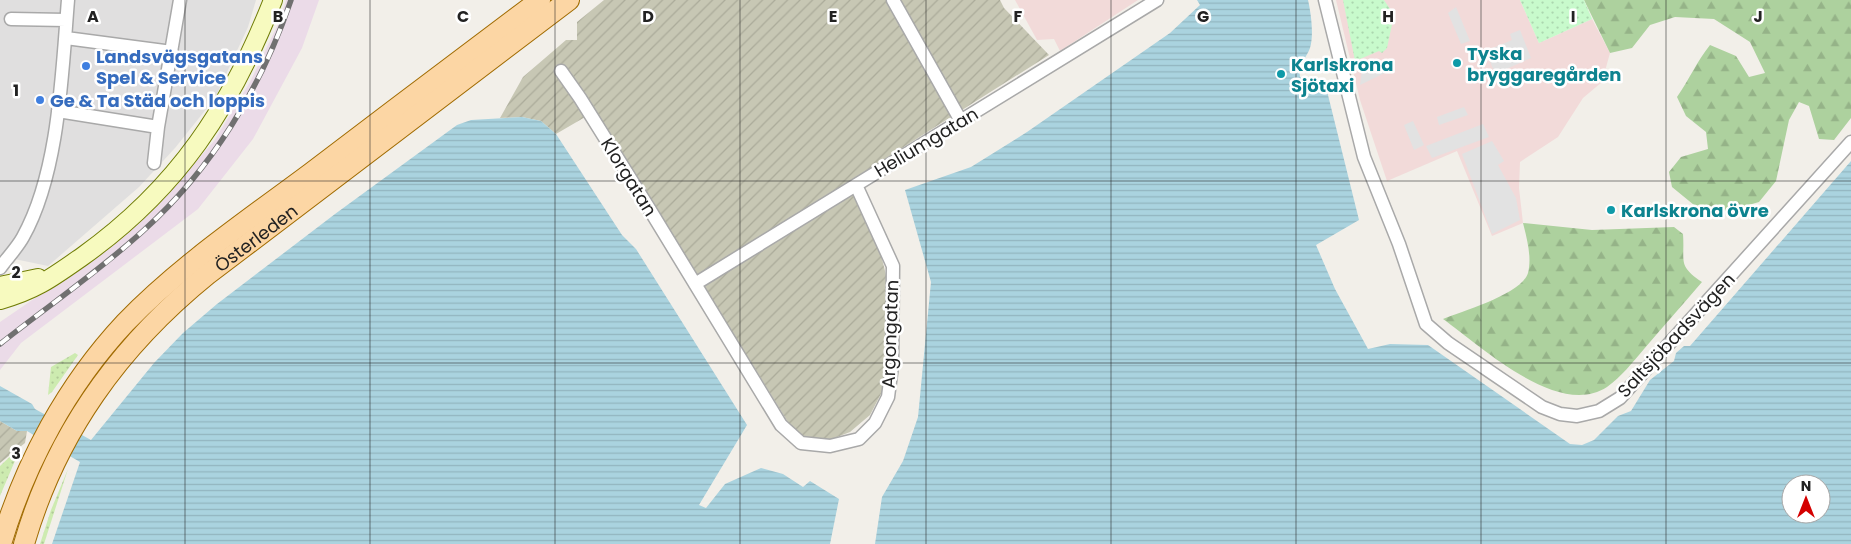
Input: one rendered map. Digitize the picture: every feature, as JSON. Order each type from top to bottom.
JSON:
[{"type":"main road","points":[[0,300],[38,288],[106,239],[139,211],[194,150],[224,105],[240,76],[273,0]]},
{"type":"main road","name":"Österleden","points":[[1,544],[24,478],[58,413],[94,360],[125,324],[193,262],[540,0]]},
{"type":"main road","name":"Österleden","points":[[24,544],[38,500],[56,459],[75,424],[112,369],[143,332],[175,300],[568,0]]},
{"type":"main road","points":[[0,286],[24,282],[64,269]]},
{"type":"street","points":[[2,262],[22,239],[34,214],[49,162],[58,111],[68,0]]},
{"type":"street","points":[[154,162],[158,127],[180,0]]},
{"type":"street","points":[[893,0],[961,120]]},
{"type":"street","name":"Heliumgatan","points":[[695,284],[1157,0]]},
{"type":"street","name":"Saltsjöbadsvägen","points":[[1325,0],[1364,157],[1399,244],[1426,324],[1448,343],[1542,407],[1560,414],[1576,416],[1599,411],[1620,398],[1851,142]]},
{"type":"street","points":[[12,19],[66,20]]},
{"type":"street","points":[[66,38],[172,52]]},
{"type":"street","name":"Klorgatan","points":[[561,72],[580,98],[695,284]]},
{"type":"street","points":[[58,111],[158,127]]},
{"type":"street","name":"Argongatan","points":[[695,284],[782,426],[801,443],[830,446],[859,439],[875,423],[888,397],[892,366],[893,266],[856,185]]},
{"type":"shaded area","points":[[0,0],[256,0],[248,27],[215,98],[175,148],[139,187],[48,266],[0,256]]},
{"type":"shaded area","points":[[286,0],[319,0],[302,48],[253,139],[198,209],[21,343],[0,370],[0,322],[79,268],[165,197],[214,141],[250,82],[279,22]]},
{"type":"shaded area","points":[[604,0],[1000,0],[1004,8],[1049,55],[861,174],[886,275],[884,388],[870,415],[850,432],[827,441],[796,435],[690,264],[592,113],[556,134],[541,121],[522,117],[500,118],[523,77],[566,40],[577,40],[577,22]]},
{"type":"shaded area","points":[[1015,0],[1138,0],[1060,51],[1054,39],[1037,40]]},
{"type":"shaded area","points":[[1336,0],[1520,0],[1539,43],[1592,19],[1610,53],[1602,82],[1583,98],[1558,137],[1520,162],[1519,188],[1523,223],[1492,236],[1457,151],[1387,181],[1360,100]]},
{"type":"shaded area","points":[[1456,7],[1470,41],[1461,44],[1448,13]]},
{"type":"shaded area","points":[[1520,30],[1531,58],[1495,74],[1486,51],[1512,40],[1510,34]]},
{"type":"shaded area","points":[[1391,59],[1391,70],[1360,85],[1362,71]]},
{"type":"shaded area","points":[[1464,107],[1468,115],[1439,125],[1437,117]]},
{"type":"shaded area","points":[[1413,121],[1424,145],[1414,150],[1404,125]]},
{"type":"shaded area","points":[[1483,124],[1489,137],[1432,158],[1426,146]]},
{"type":"shaded area","points":[[1492,141],[1504,161],[1498,165],[1516,198],[1520,220],[1492,234],[1462,154]]},
{"type":"shaded area","points":[[0,421],[17,431],[27,431],[25,443],[0,463]]},
{"type":"green space","points":[[1343,0],[1384,0],[1394,15],[1387,48],[1382,53],[1379,51],[1355,61]]},
{"type":"green space","points":[[1520,0],[1584,0],[1592,19],[1539,43]]},
{"type":"green space","points":[[1584,0],[1851,0],[1851,118],[1834,140],[1819,139],[1809,106],[1799,102],[1789,120],[1776,181],[1759,202],[1728,211],[1694,205],[1672,187],[1669,172],[1681,157],[1708,149],[1706,132],[1686,116],[1677,97],[1710,45],[1736,56],[1749,77],[1765,73],[1750,42],[1714,19],[1675,17],[1650,25],[1632,48],[1610,53]]},
{"type":"green space","points":[[1523,223],[1592,230],[1674,227],[1683,234],[1683,257],[1686,267],[1702,282],[1627,369],[1607,387],[1587,394],[1566,394],[1544,387],[1499,361],[1443,319],[1504,295],[1523,281],[1528,273],[1529,261]]},
{"type":"green space","points":[[75,353],[78,355],[48,395],[51,367]]},
{"type":"green space","points":[[20,449],[0,496],[0,466]]},
{"type":"green space","points":[[68,469],[44,544],[40,544],[51,510]]},
{"type":"water","points":[[1197,0],[1308,0],[1312,37],[1310,48],[1301,65],[1300,77],[1327,91],[1359,220],[1316,245],[1335,289],[1368,349],[1390,344],[1428,345],[1570,444],[1582,445],[1594,440],[1618,416],[1631,411],[1650,380],[1674,361],[1676,353],[1684,346],[1690,346],[1851,161],[1851,544],[875,544],[882,497],[903,461],[918,417],[931,282],[905,190],[971,167],[1027,132],[1170,33],[1200,5]]},
{"type":"water","points":[[522,117],[541,121],[556,134],[622,235],[636,249],[747,425],[699,505],[706,508],[725,484],[761,468],[783,474],[803,487],[810,481],[839,499],[830,544],[52,544],[80,462],[27,431],[17,431],[0,421],[0,386],[32,404],[35,409],[91,440],[154,363],[183,333],[217,304],[335,214],[457,125],[471,120]]},
{"type":"railway","points":[[0,344],[126,246],[168,207],[191,181],[232,125],[249,95],[279,33],[291,0]]},
{"type":"place","name":"Tyska bryggaregården","points":[[1457,63]]},
{"type":"place","name":"Landsvägsgatans Spel & Service","points":[[86,66]]},
{"type":"place","name":"Karlskrona Sjötaxi","points":[[1281,74]]},
{"type":"place","name":"Ge & Ta Städ och loppis","points":[[40,100]]},
{"type":"place","name":"Karlskrona övre","points":[[1611,210]]}]
